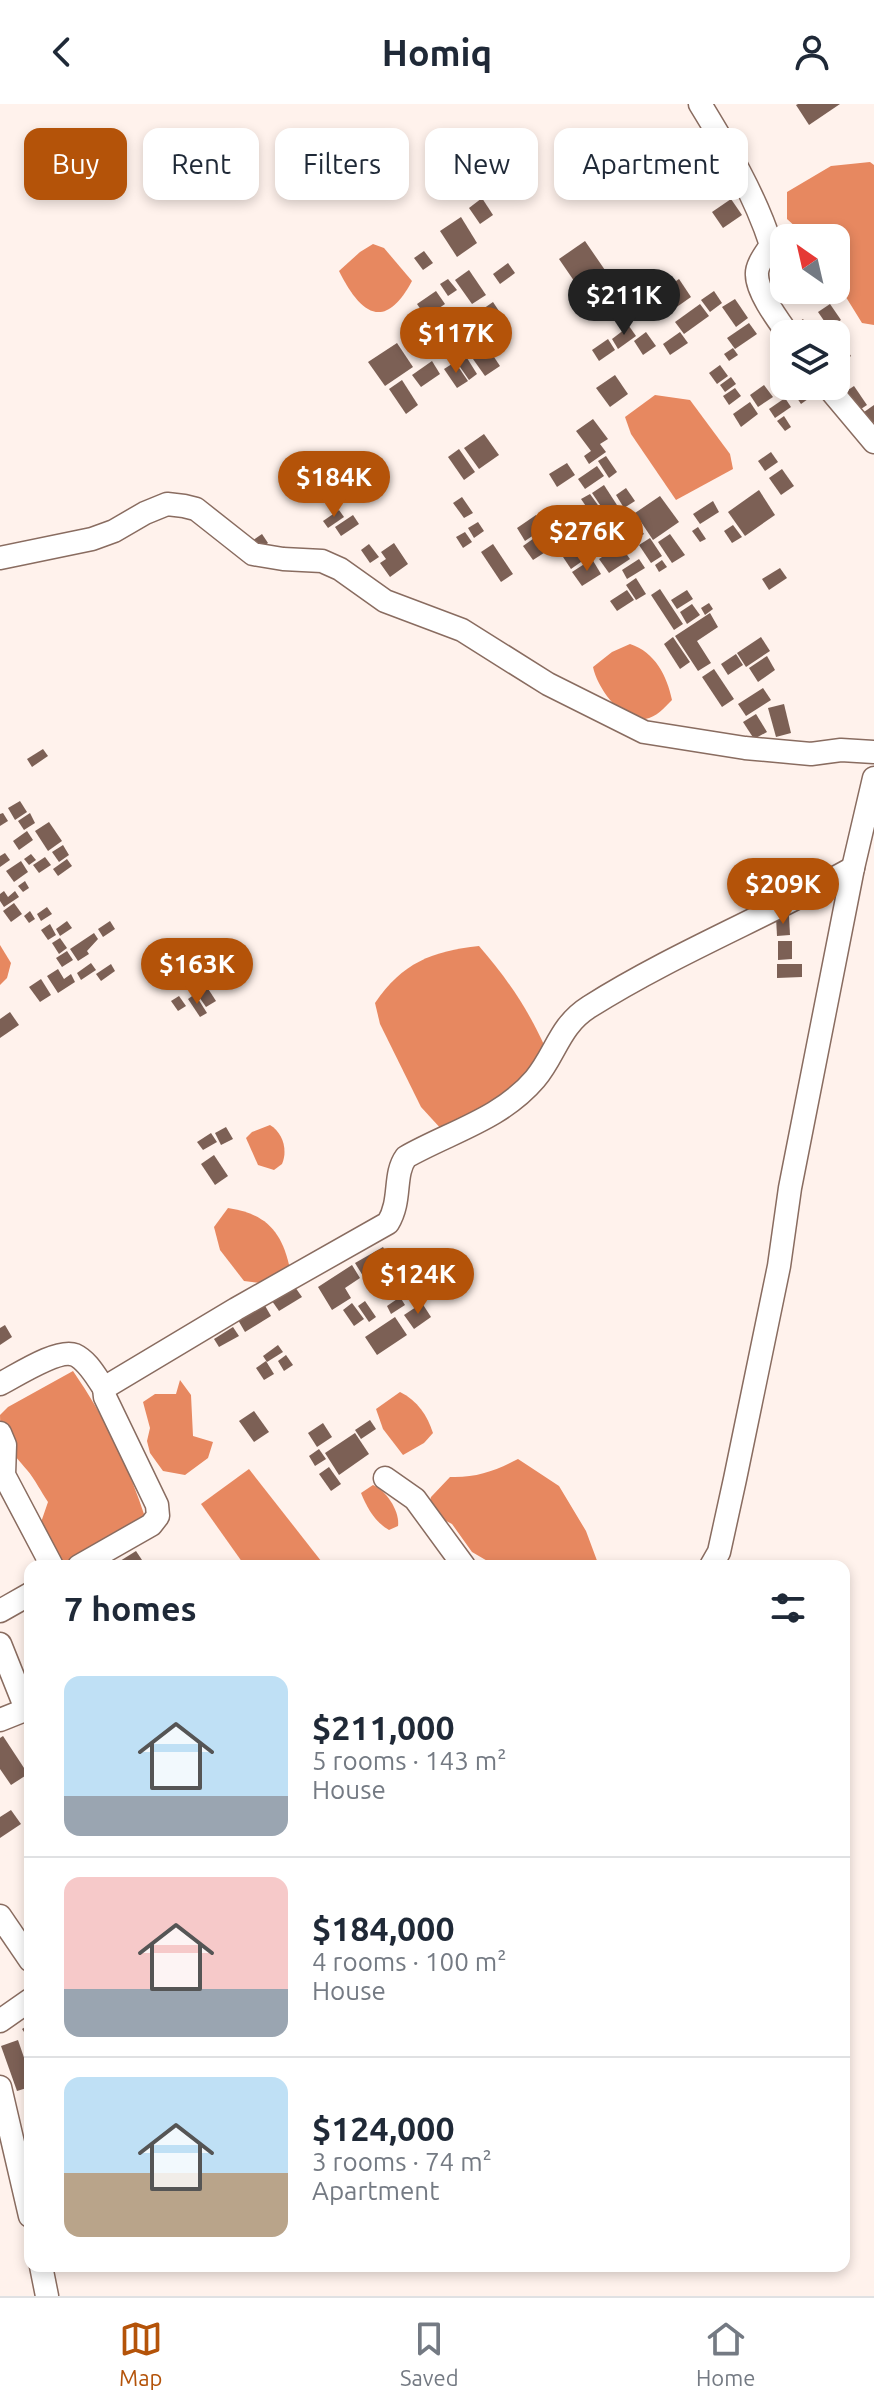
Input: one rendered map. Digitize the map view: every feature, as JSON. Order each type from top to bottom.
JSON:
[{"type":"street","points":[[700,104],[725,145],[765,225],[771,245],[756,276],[778,320]]},
{"type":"street","points":[[839,400],[874,442]]},
{"type":"street","points":[[0,558],[92,539],[167,504],[184,506],[196,509],[253,554],[322,561],[340,569],[385,601],[462,630],[548,684],[644,732],[758,750],[811,754],[841,750],[874,752]]},
{"type":"street","points":[[714,1560],[729,1508],[779,1266],[790,1188],[853,868],[874,778]]},
{"type":"street","points":[[104,1388],[388,1223],[397,1209],[401,1164],[406,1157],[489,1118],[535,1079],[566,1026],[587,1008],[692,950],[798,899],[853,868]]},
{"type":"street","points":[[0,1384],[57,1355],[72,1354],[84,1361],[104,1388],[105,1397],[157,1505],[158,1516],[151,1525],[90,1560]]},
{"type":"street","points":[[0,1433],[5,1445],[4,1475],[49,1560]]},
{"type":"street","points":[[385,1478],[415,1499],[460,1560]]},
{"type":"street","points":[[0,1611],[24,1597]]},
{"type":"street","points":[[0,1644],[24,1700]]},
{"type":"street","points":[[0,1720],[24,1711]]},
{"type":"street","points":[[0,1916],[24,1951]]},
{"type":"street","points":[[0,2021],[24,2004]]},
{"type":"street","points":[[0,2087],[24,2190]]},
{"type":"street","points":[[42,2272],[47,2296]]},
{"type":"shaded area","points":[[870,162],[874,165],[874,325],[862,323],[850,304],[850,224],[793,224],[787,219],[787,192],[831,166]]},
{"type":"shaded area","points":[[373,244],[384,248],[412,281],[402,297],[382,312],[373,311],[355,298],[339,271]]},
{"type":"shaded area","points":[[655,395],[690,400],[730,454],[733,469],[676,500],[631,434],[625,417]]},
{"type":"shaded area","points":[[630,644],[653,659],[667,682],[672,700],[657,714],[645,719],[627,715],[612,702],[599,684],[593,667],[612,652]]},
{"type":"shaded area","points":[[0,945],[11,963],[7,978],[0,985]]},
{"type":"shaded area","points":[[479,946],[516,994],[545,1047],[522,1088],[443,1131],[421,1107],[380,1024],[375,1003],[396,978],[420,961],[447,951]]},
{"type":"shaded area","points":[[270,1125],[278,1132],[284,1148],[282,1164],[274,1170],[258,1165],[246,1138],[252,1132]]},
{"type":"shaded area","points":[[228,1208],[253,1215],[271,1227],[287,1256],[290,1269],[268,1284],[244,1281],[220,1250],[214,1227]]},
{"type":"shaded area","points":[[73,1371],[115,1443],[146,1520],[82,1560],[55,1560],[38,1531],[48,1502],[8,1446],[2,1432],[0,1415],[8,1407]]},
{"type":"shaded area","points":[[180,1380],[191,1395],[193,1436],[213,1442],[208,1458],[185,1475],[163,1471],[150,1453],[147,1441],[150,1428],[143,1402],[155,1394],[176,1394]]},
{"type":"shaded area","points":[[400,1392],[421,1409],[433,1433],[424,1443],[403,1455],[383,1429],[376,1409]]},
{"type":"shaded area","points":[[518,1459],[559,1486],[586,1531],[597,1560],[486,1560],[472,1552],[452,1524],[427,1511],[431,1497],[450,1477],[485,1473]]},
{"type":"shaded area","points":[[249,1469],[320,1560],[241,1560],[201,1504]]},
{"type":"shaded area","points":[[373,1485],[392,1502],[398,1526],[389,1530],[369,1509],[361,1493]]},
{"type":"building","points":[[798,104],[840,104],[809,125]]},
{"type":"building","points":[[483,200],[493,215],[480,224],[469,208]]},
{"type":"building","points":[[732,200],[742,215],[723,228],[712,212]]},
{"type":"building","points":[[461,217],[477,243],[457,257],[440,231]]},
{"type":"building","points":[[585,241],[607,273],[581,291],[559,259]]},
{"type":"building","points":[[424,251],[433,263],[423,270],[414,258]]},
{"type":"building","points":[[508,263],[515,273],[500,284],[493,274]]},
{"type":"building","points":[[469,270],[486,295],[472,304],[455,280]]},
{"type":"building","points":[[448,279],[457,290],[448,296],[440,284]]},
{"type":"building","points":[[679,279],[691,297],[671,311],[659,293]]},
{"type":"building","points":[[436,291],[445,304],[426,317],[417,304]]},
{"type":"building","points":[[714,291],[722,303],[710,312],[701,300]]},
{"type":"building","points":[[735,299],[748,318],[736,327],[722,307]]},
{"type":"building","points":[[493,302],[507,323],[480,342],[473,331],[487,321],[480,311]]},
{"type":"building","points":[[700,304],[709,316],[684,334],[675,322]]},
{"type":"building","points":[[830,304],[841,320],[824,320],[818,312]]},
{"type":"building","points":[[470,309],[479,322],[455,338],[446,325]]},
{"type":"building","points":[[749,323],[757,334],[735,349],[727,338]]},
{"type":"building","points":[[629,326],[636,336],[618,349],[612,339]]},
{"type":"building","points":[[646,332],[656,346],[643,355],[634,341]]},
{"type":"building","points":[[680,332],[688,343],[670,355],[663,344]]},
{"type":"building","points":[[500,333],[506,341],[492,350],[487,343]]},
{"type":"building","points":[[608,339],[615,350],[599,361],[592,350]]},
{"type":"building","points":[[484,342],[500,366],[485,376],[468,352]]},
{"type":"building","points":[[397,343],[413,367],[385,386],[368,362]]},
{"type":"building","points":[[733,348],[738,355],[729,361],[724,354]]},
{"type":"building","points":[[467,358],[477,374],[469,380],[458,364]]},
{"type":"building","points":[[432,361],[440,374],[421,387],[412,375]]},
{"type":"building","points":[[455,362],[468,381],[457,388],[444,369]]},
{"type":"building","points":[[720,365],[728,376],[717,384],[709,373]]},
{"type":"building","points":[[615,375],[628,394],[610,407],[596,388]]},
{"type":"building","points":[[731,377],[736,384],[725,392],[720,385]]},
{"type":"building","points":[[402,380],[418,405],[406,414],[389,389]]},
{"type":"building","points":[[764,385],[770,399],[758,407],[750,395]]},
{"type":"building","points":[[854,386],[867,405],[855,413],[846,400],[850,400],[850,389]]},
{"type":"building","points":[[735,388],[741,396],[729,405],[723,396]]},
{"type":"building","points":[[782,400],[786,400],[791,407],[775,418],[769,409]]},
{"type":"building","points":[[750,402],[758,414],[741,427],[733,414]]},
{"type":"building","points":[[874,405],[874,422],[871,424],[864,412]]},
{"type":"building","points":[[784,416],[791,427],[785,431],[777,421]]},
{"type":"building","points":[[593,419],[608,439],[600,444],[606,452],[589,464],[584,456],[591,451],[576,431]]},
{"type":"building","points":[[484,434],[499,455],[479,469],[464,448]]},
{"type":"building","points":[[459,449],[475,472],[464,480],[448,457]]},
{"type":"building","points":[[771,452],[778,462],[765,471],[758,461]]},
{"type":"building","points":[[606,456],[617,472],[609,478],[598,461]]},
{"type":"building","points":[[567,463],[575,475],[557,487],[549,474]]},
{"type":"building","points":[[597,466],[604,476],[585,489],[578,479]]},
{"type":"building","points":[[782,469],[794,486],[781,495],[769,478]]},
{"type":"building","points":[[604,485],[628,522],[617,530],[592,493]]},
{"type":"building","points":[[626,488],[635,501],[624,508],[616,495]]},
{"type":"building","points":[[759,490],[775,515],[745,536],[728,512]]},
{"type":"building","points":[[590,494],[608,519],[599,525],[581,499]]},
{"type":"building","points":[[660,496],[679,522],[653,540],[635,513]]},
{"type":"building","points":[[462,497],[473,513],[464,518],[453,503]]},
{"type":"building","points":[[713,501],[719,512],[700,524],[693,514]]},
{"type":"building","points":[[339,510],[344,517],[328,528],[323,521]]},
{"type":"building","points":[[353,515],[359,524],[341,536],[335,527]]},
{"type":"building","points":[[536,515],[544,528],[525,541],[517,528]]},
{"type":"building","points":[[592,516],[601,529],[589,536],[580,523]]},
{"type":"building","points":[[478,522],[484,531],[474,538],[468,528]]},
{"type":"building","points":[[637,524],[644,534],[631,542],[624,533]]},
{"type":"building","points":[[733,525],[742,537],[732,543],[724,531]]},
{"type":"building","points":[[698,527],[706,539],[700,542],[692,531]]},
{"type":"building","points":[[571,531],[588,557],[571,569],[553,542]]},
{"type":"building","points":[[465,532],[472,542],[463,548],[456,537]]},
{"type":"building","points":[[262,534],[268,543],[256,552],[249,543]]},
{"type":"building","points":[[670,534],[685,555],[672,563],[658,542]]},
{"type":"building","points":[[537,536],[547,551],[533,560],[523,546]]},
{"type":"building","points":[[650,538],[662,556],[651,563],[639,545]]},
{"type":"building","points":[[394,543],[408,564],[390,577],[380,563],[386,559],[381,552]]},
{"type":"building","points":[[369,544],[379,557],[370,563],[361,550]]},
{"type":"building","points":[[493,544],[513,574],[501,582],[481,552]]},
{"type":"building","points":[[620,545],[630,559],[609,573],[599,559]]},
{"type":"building","points":[[592,559],[601,574],[582,586],[572,572]]},
{"type":"building","points":[[639,559],[645,568],[627,579],[622,570]]},
{"type":"building","points":[[662,560],[667,567],[659,572],[655,565]]},
{"type":"building","points":[[780,568],[787,578],[769,590],[762,579]]},
{"type":"building","points":[[636,578],[646,594],[636,600],[626,585]]},
{"type":"building","points":[[660,589],[683,624],[674,630],[651,595]]},
{"type":"building","points":[[627,590],[634,600],[617,611],[610,601]]},
{"type":"building","points":[[687,590],[693,599],[677,609],[671,600]]},
{"type":"building","points":[[709,603],[713,609],[705,615],[701,608]]},
{"type":"building","points":[[692,604],[700,615],[687,624],[680,612]]},
{"type":"building","points":[[710,613],[718,627],[697,641],[711,663],[698,671],[675,636]]},
{"type":"building","points":[[673,637],[690,662],[680,669],[664,644]]},
{"type":"building","points":[[761,637],[770,651],[746,667],[737,653]]},
{"type":"building","points":[[736,654],[743,665],[728,675],[721,664]]},
{"type":"building","points":[[767,656],[775,670],[758,682],[749,668]]},
{"type":"building","points":[[714,669],[734,699],[722,707],[702,677]]},
{"type":"building","points":[[763,688],[771,700],[746,716],[738,704]]},
{"type":"building","points":[[784,704],[791,733],[776,737],[768,708]]},
{"type":"building","points":[[756,714],[767,732],[754,739],[743,722]]},
{"type":"building","points":[[43,749],[48,756],[32,767],[27,759]]},
{"type":"building","points":[[20,801],[27,812],[15,820],[8,808]]},
{"type":"building","points":[[3,813],[8,821],[0,826],[0,814]]},
{"type":"building","points":[[30,813],[35,823],[24,830],[18,821]]},
{"type":"building","points":[[49,822],[62,841],[48,851],[35,831]]},
{"type":"building","points":[[27,831],[33,840],[19,850],[13,841]]},
{"type":"building","points":[[63,845],[69,855],[59,862],[52,852]]},
{"type":"building","points":[[5,853],[10,860],[0,867],[0,856]]},
{"type":"building","points":[[31,854],[36,860],[29,865],[24,859]]},
{"type":"building","points":[[45,857],[51,865],[39,873],[33,865]]},
{"type":"building","points":[[67,859],[72,866],[58,876],[53,869]]},
{"type":"building","points":[[21,861],[28,872],[14,882],[6,871]]},
{"type":"building","points":[[25,881],[29,888],[23,892],[18,886]]},
{"type":"building","points":[[4,891],[8,897],[15,891],[19,897],[4,907],[0,894]]},
{"type":"building","points":[[14,903],[22,914],[11,922],[3,911]]},
{"type":"building","points":[[47,907],[52,914],[41,921],[37,914]]},
{"type":"building","points":[[30,911],[35,919],[29,923],[24,916]]},
{"type":"building","points":[[789,916],[790,935],[777,936],[776,917]]},
{"type":"building","points":[[67,921],[72,928],[60,936],[56,929]]},
{"type":"building","points":[[110,921],[115,929],[103,937],[98,929]]},
{"type":"building","points":[[50,924],[56,935],[48,940],[41,930]]},
{"type":"building","points":[[94,933],[98,939],[87,951],[89,954],[78,961],[70,949]]},
{"type":"building","points":[[60,938],[67,948],[59,954],[52,943]]},
{"type":"building","points":[[778,941],[792,941],[792,959],[778,960]]},
{"type":"building","points":[[194,947],[201,956],[185,967],[179,957]]},
{"type":"building","points":[[67,951],[73,960],[62,967],[56,958]]},
{"type":"building","points":[[91,963],[96,970],[81,980],[77,973]]},
{"type":"building","points":[[222,963],[234,979],[223,986],[212,969]]},
{"type":"building","points":[[111,964],[115,971],[101,981],[96,974]]},
{"type":"building","points":[[777,964],[802,964],[802,977],[777,978]]},
{"type":"building","points":[[204,966],[211,977],[197,987],[189,976]]},
{"type":"building","points":[[58,969],[64,979],[71,974],[75,982],[58,993],[47,976]]},
{"type":"building","points":[[41,979],[51,995],[40,1002],[29,987]]},
{"type":"building","points":[[205,984],[216,1001],[206,1007],[195,991]]},
{"type":"building","points":[[195,994],[207,1013],[200,1017],[188,999]]},
{"type":"building","points":[[179,996],[186,1006],[178,1011],[171,1001]]},
{"type":"building","points":[[10,1012],[19,1025],[0,1038],[0,1019]]},
{"type":"building","points":[[226,1127],[233,1139],[221,1145],[215,1133]]},
{"type":"building","points":[[211,1133],[217,1142],[203,1150],[197,1142]]},
{"type":"building","points":[[214,1155],[228,1176],[215,1185],[201,1164]]},
{"type":"building","points":[[383,1247],[392,1263],[363,1276],[355,1263]]},
{"type":"building","points":[[352,1265],[360,1278],[345,1288],[351,1298],[332,1310],[318,1287]]},
{"type":"building","points":[[401,1285],[405,1292],[394,1299],[390,1292]]},
{"type":"building","points":[[295,1287],[302,1297],[279,1311],[272,1301]]},
{"type":"building","points":[[400,1297],[405,1305],[391,1314],[387,1306]]},
{"type":"building","points":[[365,1301],[376,1317],[369,1322],[358,1306]]},
{"type":"building","points":[[352,1303],[364,1319],[354,1326],[343,1310]]},
{"type":"building","points":[[422,1303],[431,1317],[414,1329],[404,1315]]},
{"type":"building","points":[[264,1304],[271,1316],[245,1332],[238,1320]]},
{"type":"building","points":[[395,1317],[407,1335],[377,1355],[365,1337]]},
{"type":"building","points":[[5,1325],[12,1337],[0,1345],[0,1328]]},
{"type":"building","points":[[233,1327],[239,1336],[219,1347],[214,1339]]},
{"type":"building","points":[[278,1345],[283,1352],[267,1362],[263,1356]]},
{"type":"building","points":[[286,1355],[293,1365],[284,1371],[278,1361]]},
{"type":"building","points":[[266,1361],[274,1374],[264,1380],[256,1368]]},
{"type":"building","points":[[254,1411],[269,1432],[254,1442],[239,1421]]},
{"type":"building","points":[[370,1420],[376,1429],[361,1439],[355,1430]]},
{"type":"building","points":[[323,1423],[332,1437],[317,1447],[308,1433]]},
{"type":"building","points":[[355,1433],[369,1454],[339,1475],[325,1453]]},
{"type":"building","points":[[319,1449],[326,1459],[315,1466],[309,1456]]},
{"type":"building","points":[[329,1467],[341,1484],[331,1491],[319,1474]]},
{"type":"building","points":[[136,1551],[142,1560],[122,1560]]},
{"type":"building","points":[[3,1736],[24,1768],[24,1777],[11,1785],[0,1769],[0,1738]]},
{"type":"building","points":[[11,1810],[21,1824],[0,1838],[0,1817]]},
{"type":"building","points":[[18,2040],[24,2058],[24,2089],[17,2091],[1,2046]]}]
